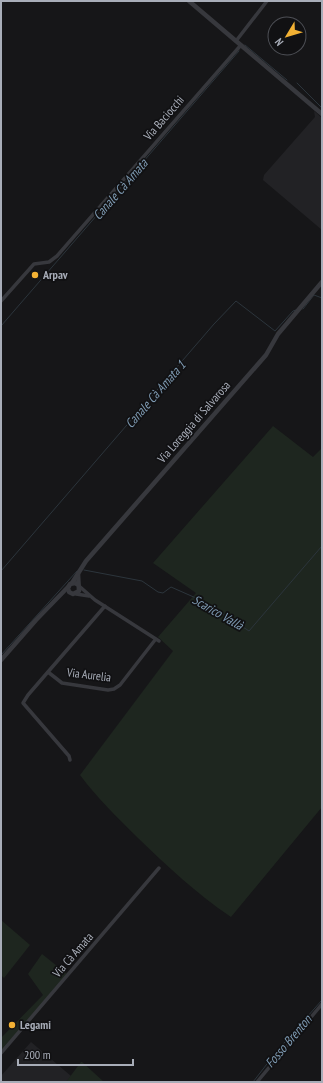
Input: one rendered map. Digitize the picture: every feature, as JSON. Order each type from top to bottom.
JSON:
[{"type":"street","points":[[189,1],[322,114]]},
{"type":"street","points":[[236,41],[267,1]]},
{"type":"street","name":"Via Baciocchi","points":[[1,300],[34,264],[49,262],[57,256],[241,45]]},
{"type":"street","name":"Via Loreggia di Salvarosa","points":[[1,660],[36,620],[70,585],[86,561],[266,355],[278,334],[322,282]]},
{"type":"street","points":[[74,594],[79,591],[79,572]]},
{"type":"street","points":[[90,596],[74,594],[68,590],[70,585],[79,586],[90,596],[105,606]]},
{"type":"street","name":"Via Loreggia di Salvarosa","points":[[57,599],[74,594]]},
{"type":"street","name":"Via Aurelia","points":[[48,672],[62,683],[113,690],[120,685],[157,640],[105,606],[26,697],[23,704],[69,756],[70,760]]},
{"type":"street","name":"Via Cà Amata","points":[[1,1053],[159,868]]},
{"type":"street","points":[[257,1082],[322,1004]]},
{"type":"shaded area","points":[[314,111],[322,118],[322,230],[263,180],[264,175],[315,117]]},
{"type":"shaded area","points":[[273,426],[313,457],[322,448],[322,807],[231,917],[194,889],[160,859],[93,792],[80,775],[173,651],[158,637],[196,593],[153,563]]},
{"type":"shaded area","points":[[1,920],[30,945],[4,978],[1,975]]},
{"type":"shaded area","points":[[42,954],[67,974],[1,1054],[1,1038],[43,995],[28,974]]},
{"type":"shaded area","points":[[31,1042],[71,1076],[66,1082],[1,1082],[1,1076]]},
{"type":"shaded area","points":[[82,1062],[104,1082],[66,1082]]},
{"type":"waterway","name":"Canale Cà Amata","points":[[245,45],[287,80]]},
{"type":"waterway","name":"Canale Cà Amata","points":[[1,326],[239,51]]},
{"type":"waterway","points":[[297,83],[322,108]]},
{"type":"waterway","name":"Canale Cà Amata 1","points":[[303,309],[314,295],[322,298]]},
{"type":"waterway","name":"Canale Cà Amata 1","points":[[1,571],[214,324],[236,301],[275,331],[293,311],[296,310]]},
{"type":"waterway","name":"Scarico Vallà","points":[[84,570],[142,581],[158,592],[163,593],[171,587],[205,602],[249,631],[322,546]]},
{"type":"waterway","name":"Scarico Vallà","points":[[1,655],[77,571]]},
{"type":"waterway","name":"Fosso Brenton","points":[[253,1082],[277,1051],[322,1000]]},
{"type":"place","name":"Arpav","points":[[35,275]]},
{"type":"place","name":"Legami","points":[[12,1025]]}]
